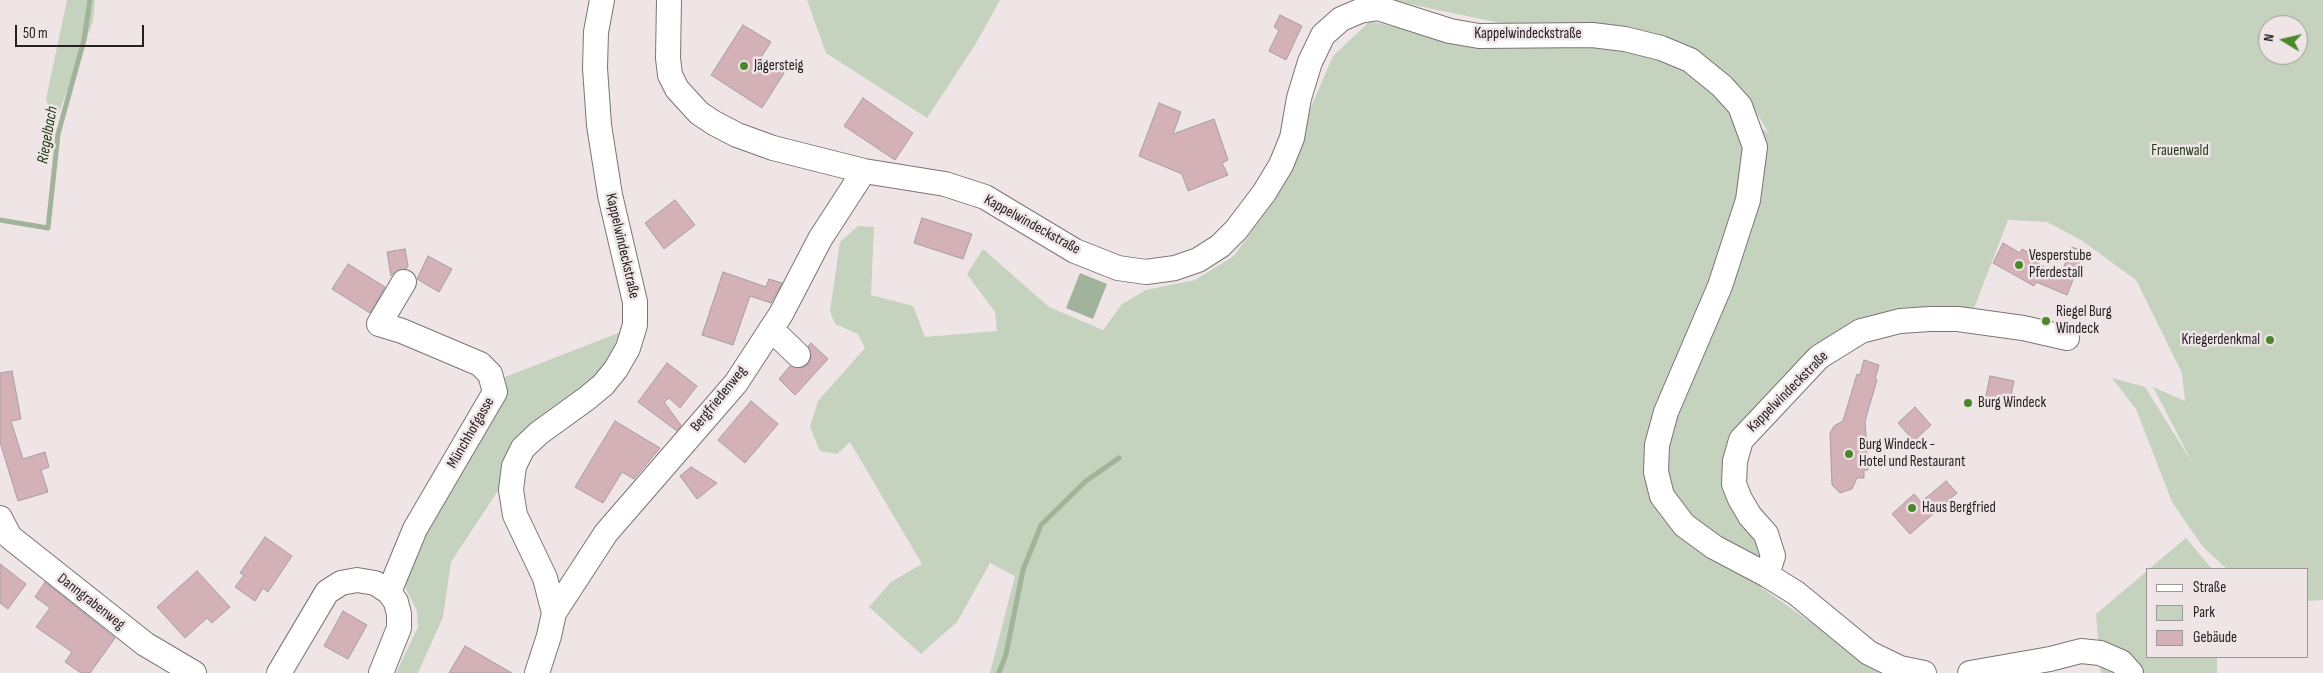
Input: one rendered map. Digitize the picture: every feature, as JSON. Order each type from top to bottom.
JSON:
[{"type":"street","name":"Kappelwindeckstraße","points":[[537,673],[554,613],[545,578],[515,515],[511,490],[514,466],[523,448],[539,433],[586,399],[612,374],[628,348],[635,325],[635,302],[610,195],[599,125],[595,68],[596,32],[602,0]]},
{"type":"street","name":"Kappelwindeckstraße","points":[[669,0],[668,58],[670,74],[677,89],[699,113],[737,135],[755,142],[864,171],[945,184],[985,197],[1075,251],[1118,268],[1146,272],[1175,268],[1198,260],[1220,246],[1236,230],[1264,193],[1281,165],[1292,138],[1299,98],[1310,62],[1323,35],[1341,19],[1378,8],[1450,31],[1480,36],[1592,35],[1625,39],[1662,48],[1690,60],[1722,86],[1740,106],[1755,147],[1748,200],[1720,286],[1666,412],[1657,445],[1656,472],[1662,496],[1684,525],[1714,547],[1767,574],[1796,593],[1869,653],[1900,668],[1924,673]]},
{"type":"street","name":"Bergfriedenweg","points":[[554,613],[606,533],[736,383],[771,329],[802,277],[820,240],[864,171]]},
{"type":"street","name":"Münchhofgasse","points":[[389,592],[415,530],[495,392],[490,374],[480,364],[379,324],[404,282]]},
{"type":"street","name":"Kappelwindeckstraße","points":[[1767,574],[1773,556],[1766,534],[1750,516],[1740,499],[1734,484],[1735,461],[1741,440],[1819,357],[1861,331],[1900,321],[1958,319],[2011,326],[2067,338]]},
{"type":"street","points":[[771,329],[798,355]]},
{"type":"street","name":"Danngrabenweg","points":[[0,518],[10,538],[145,644],[194,673]]},
{"type":"street","points":[[279,673],[327,592],[341,582],[357,580],[375,584],[389,592],[396,602],[399,614],[399,628],[381,673]]},
{"type":"street","points":[[1970,673],[2050,659],[2081,651],[2100,653],[2126,668]]},
{"type":"green space","points":[[67,0],[95,0],[93,21],[58,115],[50,111],[46,99]]},
{"type":"green space","points":[[807,0],[1000,0],[975,45],[927,118],[826,53]]},
{"type":"green space","name":"Frauenwald","points":[[1389,0],[2323,0],[2323,600],[2308,601],[2308,568],[2226,568],[2203,547],[2172,502],[2136,409],[2112,378],[2145,387],[2193,464],[2153,387],[2185,401],[2182,373],[2136,280],[2081,240],[2047,222],[2008,220],[1971,316],[1857,328],[1729,460],[1761,537],[1766,568],[1762,588],[1883,673],[990,673],[1015,576],[990,563],[957,622],[921,654],[869,607],[891,582],[922,564],[850,442],[837,454],[820,451],[810,427],[818,401],[865,348],[858,334],[835,324],[830,311],[840,242],[858,226],[874,227],[871,295],[913,306],[925,337],[997,331],[995,312],[967,274],[983,249],[1049,307],[1103,330],[1122,304],[1146,290],[1195,280],[1234,256],[1267,209],[1333,56],[1370,21],[1443,39],[1603,43],[1655,56],[1703,80],[1769,134],[1743,89],[1673,44],[1511,25]]},
{"type":"green space","points":[[626,330],[612,360],[505,480],[451,562],[443,617],[418,673],[396,673],[418,627],[417,611],[405,587],[421,532],[495,381]]},
{"type":"green space","points":[[2186,538],[2211,568],[2150,568]]},
{"type":"green space","points":[[2146,572],[2146,658],[2217,658],[2217,673],[2101,673],[2096,614]]},
{"type":"shaded area","points":[[1080,273],[1107,284],[1093,319],[1066,308]]},
{"type":"building","points":[[1280,15],[1302,26],[1286,60],[1269,51],[1279,30],[1274,27]]},
{"type":"building","name":"Jägersteig","points":[[743,25],[771,42],[760,59],[784,73],[762,108],[711,75]]},
{"type":"building","points":[[863,98],[913,133],[895,160],[844,126]]},
{"type":"building","points":[[1159,103],[1181,112],[1173,134],[1214,119],[1228,160],[1222,163],[1228,175],[1188,191],[1182,174],[1139,156]]},
{"type":"building","points":[[675,200],[695,225],[664,249],[645,223]]},
{"type":"building","points":[[922,218],[972,234],[963,259],[914,243]]},
{"type":"building","points":[[2003,243],[2020,253],[2022,249],[2038,258],[2036,262],[2060,276],[2072,247],[2084,252],[2067,295],[2036,282],[2034,286],[1993,263]]},
{"type":"building","points":[[405,249],[408,266],[406,269],[397,270],[391,276],[387,252]]},
{"type":"building","points":[[428,256],[452,269],[439,292],[417,279]]},
{"type":"building","points":[[348,264],[385,287],[370,313],[332,289]]},
{"type":"building","points":[[723,272],[766,287],[769,279],[782,283],[771,303],[750,296],[733,345],[702,335]]},
{"type":"building","points":[[811,343],[828,359],[795,395],[779,379],[790,366],[801,368],[808,364],[811,358],[808,346]]},
{"type":"building","points":[[1864,360],[1879,365],[1875,379],[1877,380],[1865,421],[1868,470],[1864,470],[1864,478],[1857,478],[1852,489],[1840,493],[1832,485],[1830,433],[1834,426],[1843,421],[1857,374],[1860,375]]},
{"type":"building","points":[[667,363],[697,386],[680,408],[669,398],[664,402],[681,425],[677,431],[638,402]]},
{"type":"building","points":[[12,371],[21,419],[11,421],[23,459],[45,452],[49,467],[41,470],[48,492],[18,501],[0,442],[0,373]]},
{"type":"building","points":[[1990,376],[2014,381],[2009,406],[1985,400]]},
{"type":"building","points":[[751,401],[778,424],[745,463],[718,440]]},
{"type":"building","points":[[1915,407],[1931,425],[1914,441],[1898,423]]},
{"type":"building","points":[[615,421],[660,448],[634,479],[622,472],[603,503],[575,487]]},
{"type":"building","points":[[691,467],[717,483],[697,499],[680,476]]},
{"type":"building","points":[[1946,481],[1957,493],[1910,534],[1892,514],[1914,494],[1921,502]]},
{"type":"building","points":[[265,537],[292,556],[268,592],[263,588],[255,601],[235,587],[244,575],[240,573]]},
{"type":"building","points":[[0,564],[26,584],[8,609],[0,603]]},
{"type":"building","points":[[197,571],[230,607],[212,623],[207,618],[185,638],[157,607]]},
{"type":"building","points":[[45,582],[115,638],[90,673],[81,673],[65,662],[72,652],[36,627],[50,608],[35,597]]},
{"type":"building","points":[[343,611],[367,625],[348,659],[324,646]]},
{"type":"building","points":[[465,646],[512,673],[449,673]]},
{"type":"waterway","name":"Riegelbach","points":[[0,220],[48,228],[58,134],[84,40],[90,0]]},
{"type":"waterway","points":[[999,673],[1006,654],[1023,570],[1041,525],[1086,481],[1119,458]]},
{"type":"place","name":"Jägersteig","points":[[744,66]]},
{"type":"place","name":"Vesperstube Pferdestall","points":[[2019,265]]},
{"type":"place","name":"Riegel Burg Windeck","points":[[2046,321]]},
{"type":"place","name":"Kriegerdenkmal","points":[[2270,340]]},
{"type":"place","name":"Burg Windeck","points":[[1968,403]]},
{"type":"place","name":"Burg Windeck - Hotel und Restaurant","points":[[1849,454]]},
{"type":"place","name":"Haus Bergfried","points":[[1912,508]]}]
